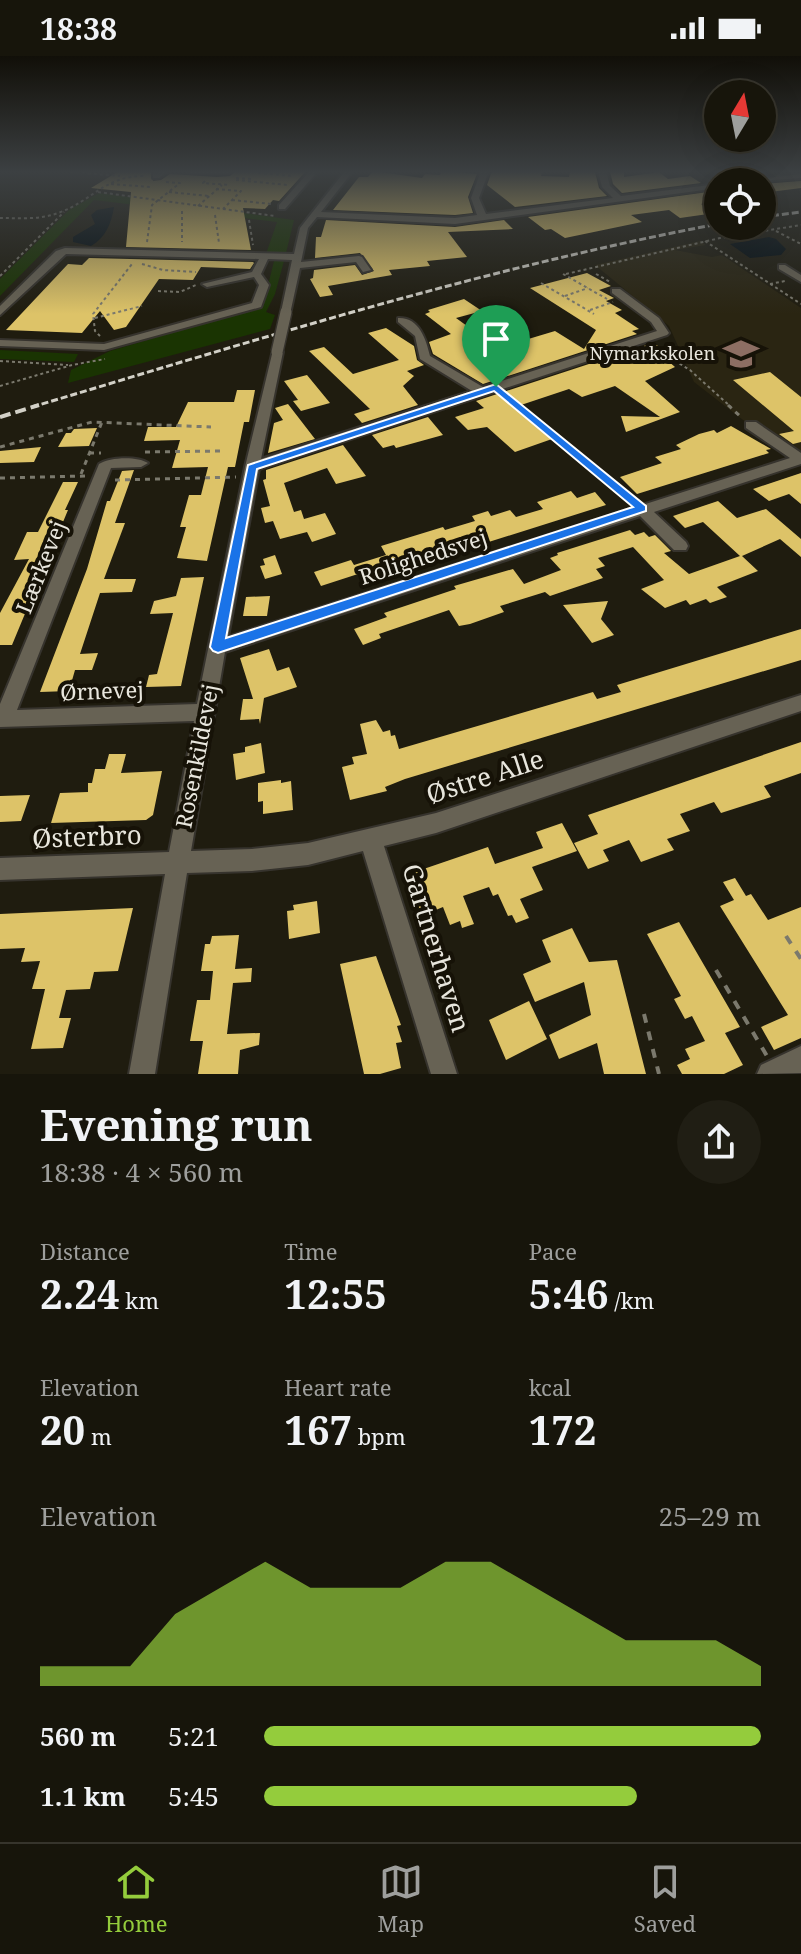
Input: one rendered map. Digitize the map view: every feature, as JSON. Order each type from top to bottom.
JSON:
[{"type":"street","name":"Rosenkildevej","points":[[142,1074],[177,862],[251,472],[304,228],[310,219]]},
{"type":"street","points":[[387,219],[428,221],[486,219]]},
{"type":"street","points":[[0,312],[59,253],[65,251],[265,256],[297,262],[359,259],[366,270]]},
{"type":"street","points":[[256,274],[265,256]]},
{"type":"street","points":[[782,267],[801,279]]},
{"type":"street","points":[[207,284],[256,274]]},
{"type":"street","points":[[0,343],[104,347],[257,305],[264,285],[256,274]]},
{"type":"street","points":[[251,472],[663,333],[662,327],[629,298],[615,296]]},
{"type":"street","points":[[402,320],[420,335],[424,357],[439,369],[462,377],[482,392]]},
{"type":"street","points":[[751,425],[800,460]]},
{"type":"street","points":[[100,478],[106,464],[143,458]]},
{"type":"street","name":"Rolighedsvej","points":[[218,647],[800,460]]},
{"type":"street","name":"Lærkevej","points":[[2,718],[100,478]]},
{"type":"street","points":[[642,509],[680,546]]},
{"type":"street","name":"Østre Alle","points":[[177,862],[252,860],[308,854],[371,840],[436,823],[801,703]]},
{"type":"street","name":"Ørnevej","points":[[2,718],[206,712]]},
{"type":"street","name":"Gartnerhaven","points":[[371,840],[444,1074]]},
{"type":"street","name":"Østerbro","points":[[0,869],[177,862]]},
{"type":"street","points":[[773,1072],[801,1059]]},
{"type":"path","points":[[0,276],[58,219]]},
{"type":"path","points":[[148,245],[150,219]]},
{"type":"path","points":[[180,246],[183,239],[182,219]]},
{"type":"path","points":[[216,219],[220,247]]},
{"type":"path","points":[[249,220],[254,240],[251,248]]},
{"type":"path","points":[[776,229],[801,225]]},
{"type":"path","points":[[776,231],[801,244]]},
{"type":"path","points":[[563,274],[711,240]]},
{"type":"path","points":[[705,241],[801,304]]},
{"type":"path","points":[[104,347],[107,341],[95,331],[93,314],[135,260],[146,267],[196,272]]},
{"type":"path","points":[[541,283],[594,314]]},
{"type":"path","points":[[158,291],[180,292],[207,284]]},
{"type":"path","points":[[564,296],[588,288]]},
{"type":"path","points":[[588,311],[615,296]]},
{"type":"path","points":[[95,318],[142,306]]},
{"type":"path","points":[[641,340],[690,370],[751,425]]},
{"type":"path","points":[[0,361],[72,365]]},
{"type":"path","points":[[496,387],[642,509]]},
{"type":"path","points":[[0,447],[92,422],[211,427]]},
{"type":"path","points":[[80,476],[102,422]]},
{"type":"path","points":[[143,458],[222,451]]},
{"type":"path","points":[[89,453],[103,453]]},
{"type":"path","points":[[0,478],[251,472]]},
{"type":"path","points":[[786,936],[801,959]]},
{"type":"path","points":[[716,970],[773,1072]]},
{"type":"path","points":[[644,1014],[659,1074]]},
{"type":"shaded area","points":[[93,219],[111,219],[107,230],[91,246],[73,242],[73,237],[95,224]]},
{"type":"shaded area","points":[[776,239],[786,249],[781,255],[750,258],[730,244]]},
{"type":"shaded area","name":"Nymarkskolen","points":[[700,241],[706,245],[675,250],[712,257],[722,255],[801,308],[801,465],[694,382],[669,326],[595,265]]},
{"type":"green space","points":[[60,219],[76,219],[0,296],[0,279]]},
{"type":"green space","points":[[248,219],[294,220],[286,253],[266,254],[277,222]]},
{"type":"green space","points":[[274,261],[284,261],[275,294],[266,312],[275,315],[270,329],[68,383],[71,370],[110,351],[263,306]]},
{"type":"green space","points":[[0,350],[78,354],[74,362],[0,359]]},
{"type":"building","points":[[129,219],[245,219],[251,250],[126,247]]},
{"type":"building","points":[[530,219],[637,219],[642,222],[565,238],[551,229],[545,230]]},
{"type":"building","points":[[326,220],[455,227],[504,220],[513,229],[448,232],[467,257],[427,261],[430,266],[389,270],[392,275],[328,286],[333,295],[320,297],[310,279],[314,270],[355,265],[362,275],[374,271],[360,253],[315,258],[316,237],[321,237]]},
{"type":"building","points":[[89,258],[254,263],[250,269],[201,267],[193,280],[159,279],[126,327],[114,330],[100,311],[82,333],[6,330],[68,264],[82,265]]},
{"type":"building","points":[[587,273],[611,286],[599,290],[614,298],[606,301],[622,310],[615,313],[639,329],[632,331],[637,334],[483,384],[433,354],[429,342],[451,334],[425,314],[430,312],[428,310],[464,299],[482,311],[456,318],[485,339],[511,331],[525,340],[555,331],[584,349],[596,330],[530,288]]},
{"type":"building","points":[[386,328],[414,346],[417,360],[424,365],[407,371],[414,376],[403,386],[418,405],[362,423],[354,414],[370,409],[309,351],[324,347],[353,374],[399,360],[368,333]]},
{"type":"building","points":[[653,343],[676,357],[667,360],[675,367],[645,381],[680,412],[626,432],[621,416],[660,417],[615,386],[582,397],[569,389],[515,407],[552,439],[515,452],[487,427],[468,430],[455,417],[484,408],[476,401]]},
{"type":"building","points":[[770,372],[801,397],[801,442],[793,444],[779,434],[794,431],[733,380]]},
{"type":"building","points":[[307,375],[330,403],[301,411],[293,401],[298,400],[284,381]]},
{"type":"building","points":[[237,390],[255,390],[249,422],[244,422],[235,467],[228,467],[207,561],[177,558],[186,527],[180,527],[189,495],[201,495],[208,467],[172,468],[180,440],[144,441],[148,427],[176,427],[188,402],[234,402]]},
{"type":"building","points":[[288,404],[315,439],[268,453],[274,423],[283,420],[275,408]]},
{"type":"building","points":[[428,417],[443,435],[396,448],[394,445],[383,448],[372,435]]},
{"type":"building","points":[[731,426],[771,449],[766,450],[769,453],[637,494],[620,477],[662,463],[655,457],[681,449],[676,445],[699,434],[714,430],[717,433]]},
{"type":"building","points":[[97,428],[89,446],[58,447],[66,433],[74,429]]},
{"type":"building","points":[[343,445],[366,476],[336,484],[327,468],[284,483],[294,512],[301,510],[304,519],[325,513],[336,534],[312,542],[307,532],[280,539],[273,521],[265,523],[261,508],[270,506],[263,480],[266,479],[266,470]]},
{"type":"building","points":[[41,447],[34,462],[0,463],[0,451]]},
{"type":"building","points":[[134,470],[115,523],[125,523],[104,579],[136,579],[132,592],[100,593],[80,654],[98,653],[92,670],[75,670],[69,691],[40,692],[87,569],[107,501],[110,501],[122,471]]},
{"type":"building","points":[[801,473],[801,504],[789,494],[769,501],[753,489]]},
{"type":"building","points":[[63,482],[78,482],[12,645],[0,645],[0,613],[29,559],[14,560],[27,532],[38,532]]},
{"type":"building","points":[[571,491],[577,498],[595,492],[606,505],[362,582],[358,574],[321,586],[314,572],[351,560],[354,565],[386,555],[381,546],[443,527],[445,530],[475,521],[472,516],[488,511],[491,516],[510,510],[516,517],[543,509],[537,502]]},
{"type":"building","points":[[718,501],[737,518],[766,509],[801,539],[801,557],[780,539],[742,556],[758,571],[717,587],[727,597],[710,603],[706,599],[690,605],[686,600],[665,608],[641,589],[664,580],[633,547],[598,558],[605,566],[596,569],[603,578],[550,596],[545,592],[500,606],[504,612],[470,624],[459,626],[449,610],[379,634],[381,638],[363,645],[354,629],[387,617],[384,613],[456,589],[454,586],[513,569],[524,584],[561,570],[550,558],[557,553],[630,530],[635,535],[644,532],[649,537],[655,535],[671,551],[664,553],[689,574],[740,556],[703,522],[685,528],[673,516]]},
{"type":"building","points":[[275,555],[282,574],[265,579],[260,566],[265,565],[263,559]]},
{"type":"building","points":[[204,577],[181,686],[146,687],[149,675],[157,674],[173,613],[150,614],[154,601],[176,596],[181,578]]},
{"type":"building","points":[[270,596],[267,616],[243,616],[246,597]]},
{"type":"building","points":[[608,601],[601,619],[614,635],[592,643],[563,605]]},
{"type":"building","points":[[801,629],[801,660],[405,779],[385,787],[387,791],[350,800],[342,767],[354,764],[352,757],[367,754],[360,724],[376,720],[383,732],[390,730],[391,736],[395,735],[399,749],[593,692],[597,699],[621,692],[617,685]]},
{"type":"building","points":[[269,649],[277,671],[289,667],[297,687],[264,698],[260,724],[259,719],[240,720],[243,699],[253,699],[240,658]]},
{"type":"building","points":[[801,742],[801,773],[764,786],[771,797],[721,813],[714,802],[680,814],[690,831],[667,839],[674,850],[641,862],[629,840],[603,850],[609,861],[588,869],[574,843],[598,834],[588,815]]},
{"type":"building","points":[[261,743],[265,773],[236,780],[233,754],[245,752],[245,747]]},
{"type":"building","points":[[109,754],[126,754],[121,773],[162,771],[153,815],[146,820],[51,823],[60,793],[88,792],[88,783],[92,783],[95,769],[105,769]]},
{"type":"building","points":[[281,780],[281,783],[291,781],[293,810],[263,814],[263,801],[258,802],[258,783]]},
{"type":"building","points":[[30,795],[21,821],[0,822],[0,796]]},
{"type":"building","points":[[562,823],[577,851],[532,867],[543,890],[520,899],[529,918],[516,923],[512,915],[508,916],[498,894],[493,896],[489,887],[463,896],[474,924],[462,928],[460,921],[450,925],[443,907],[421,916],[406,875],[488,847],[495,864],[543,848],[536,832]]},
{"type":"building","points":[[735,878],[746,896],[751,894],[768,920],[801,907],[801,1038],[774,1050],[761,1027],[788,1015],[720,906],[734,900],[723,882]]},
{"type":"building","points":[[317,901],[320,933],[289,939],[287,911],[294,910],[293,905]]},
{"type":"building","points":[[133,908],[118,971],[94,972],[90,989],[66,990],[59,1018],[71,1018],[63,1048],[31,1049],[45,989],[32,989],[40,961],[21,962],[25,948],[0,949],[0,914]]},
{"type":"building","points":[[679,922],[740,1027],[725,1033],[743,1065],[724,1074],[682,1074],[677,1065],[690,1059],[685,1049],[705,1041],[692,1016],[685,1019],[674,999],[681,996],[647,934]]},
{"type":"building","points":[[572,928],[589,962],[617,960],[646,1074],[604,1074],[597,1043],[559,1059],[549,1035],[591,1015],[584,982],[535,1002],[523,974],[551,962],[542,940]]},
{"type":"building","points":[[239,935],[235,969],[252,968],[251,982],[233,983],[227,1034],[260,1033],[259,1045],[240,1050],[238,1074],[198,1074],[203,1041],[190,1041],[197,1000],[210,1000],[213,971],[201,971],[205,944],[210,944],[212,936]]},
{"type":"building","points":[[376,956],[401,1025],[397,1026],[402,1042],[396,1043],[401,1068],[380,1074],[364,1074],[340,964]]},
{"type":"building","points":[[529,1001],[547,1039],[506,1060],[489,1020]]},
{"type":"railway","points":[[32,407],[458,283],[704,227]]},
{"type":"railway","points":[[0,417],[39,405]]},
{"type":"place","name":"Nymarkskolen","points":[[741,354]]},
{"type":"route","points":[[496,387],[642,509],[218,647],[252,467],[496,387]]}]
